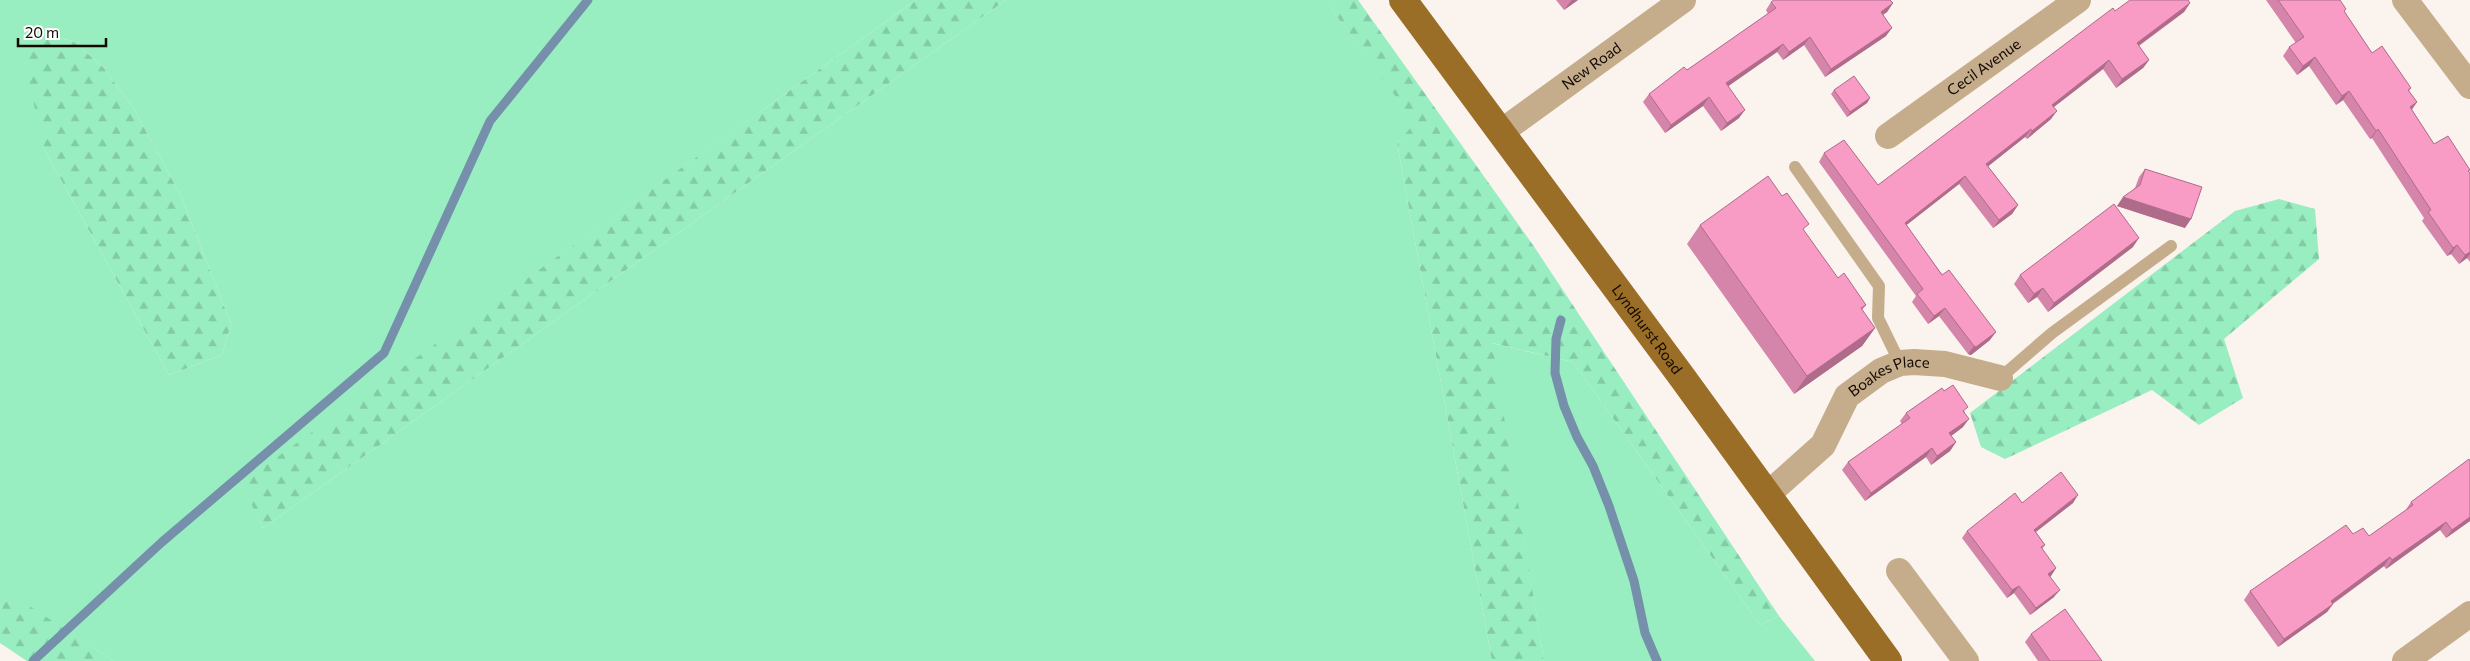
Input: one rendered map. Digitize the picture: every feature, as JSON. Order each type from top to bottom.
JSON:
[{"type":"main road","name":"Lyndhurst Road","points":[[1403,0],[1888,661]]},
{"type":"street","name":"New Road","points":[[1501,132],[1683,0]]},
{"type":"street","name":"Cecil Avenue","points":[[1888,136],[2078,0]]},
{"type":"street","points":[[2405,0],[2470,86]]},
{"type":"street","name":"Boakes Place","points":[[1767,495],[1823,445],[1847,396],[1881,371],[1900,363],[1914,362],[1945,364],[2000,378]]},
{"type":"street","points":[[1899,572],[1966,661]]},
{"type":"street","points":[[2405,661],[2470,614]]},
{"type":"lane","points":[[1795,167],[1879,286],[1878,318],[1900,363]]},
{"type":"lane","points":[[2000,378],[2066,323],[2171,246]]},
{"type":"green space","points":[[0,0],[916,0],[242,483],[263,528],[1006,0],[1325,0],[1416,123],[1397,143],[1492,661],[114,661],[11,595],[0,609]],"holes":[[[26,31],[73,41],[103,67],[134,109],[181,196],[231,324],[222,355],[169,375],[44,149]]]},
{"type":"green space","points":[[916,0],[1006,0],[263,528],[241,483]]},
{"type":"green space","points":[[1325,0],[1358,0],[1533,245],[1779,616],[1760,625],[1573,362],[1492,343],[1544,661],[1492,661],[1397,143],[1415,123]]},
{"type":"green space","points":[[26,31],[73,41],[103,67],[134,109],[181,196],[231,324],[222,355],[169,375],[44,149],[23,55]]},
{"type":"green space","points":[[2279,199],[2315,209],[2319,259],[2224,339],[2243,398],[2199,425],[2152,390],[2005,459],[1981,447],[1970,413],[2235,211]]},
{"type":"green space","points":[[1491,343],[1573,362],[1760,625],[1779,616],[1815,661],[1544,661]]},
{"type":"green space","points":[[11,594],[114,661],[27,661],[0,643],[0,609]]},
{"type":"building","points":[[1774,0],[1890,0],[1893,3],[1881,12],[1892,28],[1831,69],[1810,37],[1789,52],[1783,44],[1726,83],[1745,110],[1727,123],[1709,97],[1671,125],[1649,94],[1684,67],[1687,70],[1776,8],[1771,2]]},
{"type":"building","points":[[2130,0],[2188,0],[2190,3],[2137,43],[2149,60],[2122,79],[2109,60],[2052,105],[2057,111],[1986,164],[2018,205],[1999,220],[1965,176],[1905,223],[1942,275],[1949,270],[1996,332],[1976,347],[1945,308],[1934,316],[1917,294],[1923,289],[1824,153],[1844,140],[1878,185],[2113,8],[2115,11]]},
{"type":"building","points":[[2278,0],[2340,0],[2346,9],[2344,11],[2372,53],[2382,46],[2411,88],[2408,90],[2417,102],[2410,107],[2434,144],[2448,136],[2470,170],[2468,171],[2470,173],[2470,252],[2465,255],[2457,245],[2453,248],[2428,212],[2431,210],[2378,129],[2376,131],[2349,91],[2342,96],[2315,57],[2303,66],[2289,47],[2304,37]]},
{"type":"building","points":[[1854,76],[1870,98],[1850,112],[1834,90]]},
{"type":"building","points":[[2145,169],[2202,187],[2191,219],[2123,197],[2140,185]]},
{"type":"building","points":[[1768,176],[1782,196],[1787,193],[1809,224],[1803,229],[1838,278],[1844,273],[1866,305],[1861,308],[1875,328],[1807,376],[1700,225]]},
{"type":"building","points":[[2114,204],[2139,238],[2054,303],[2043,288],[2034,294],[2020,275]]},
{"type":"building","points":[[1953,385],[1968,407],[1963,411],[1969,419],[1949,433],[1956,442],[1937,456],[1932,448],[1871,493],[1848,462],[1910,418],[1906,413],[1942,388],[1944,391]]},
{"type":"building","points":[[2469,459],[2470,517],[2452,530],[2446,522],[2392,560],[2390,557],[2331,601],[2333,604],[2284,639],[2250,591],[2346,525],[2353,534],[2363,528],[2369,536],[2413,505],[2411,502]]},
{"type":"building","points":[[2061,472],[2078,495],[2034,530],[2045,545],[2041,547],[2056,568],[2048,574],[2060,590],[2036,608],[2019,586],[2012,590],[1967,531],[2015,493],[2022,503]]},
{"type":"building","points":[[2065,609],[2102,661],[2050,661],[2031,634]]},
{"type":"waterway","points":[[33,661],[162,542],[384,353],[490,121],[588,0]]},
{"type":"waterway","points":[[1561,320],[1556,339],[1555,373],[1564,406],[1577,437],[1593,466],[1609,506],[1634,581],[1645,633],[1657,661]]}]
